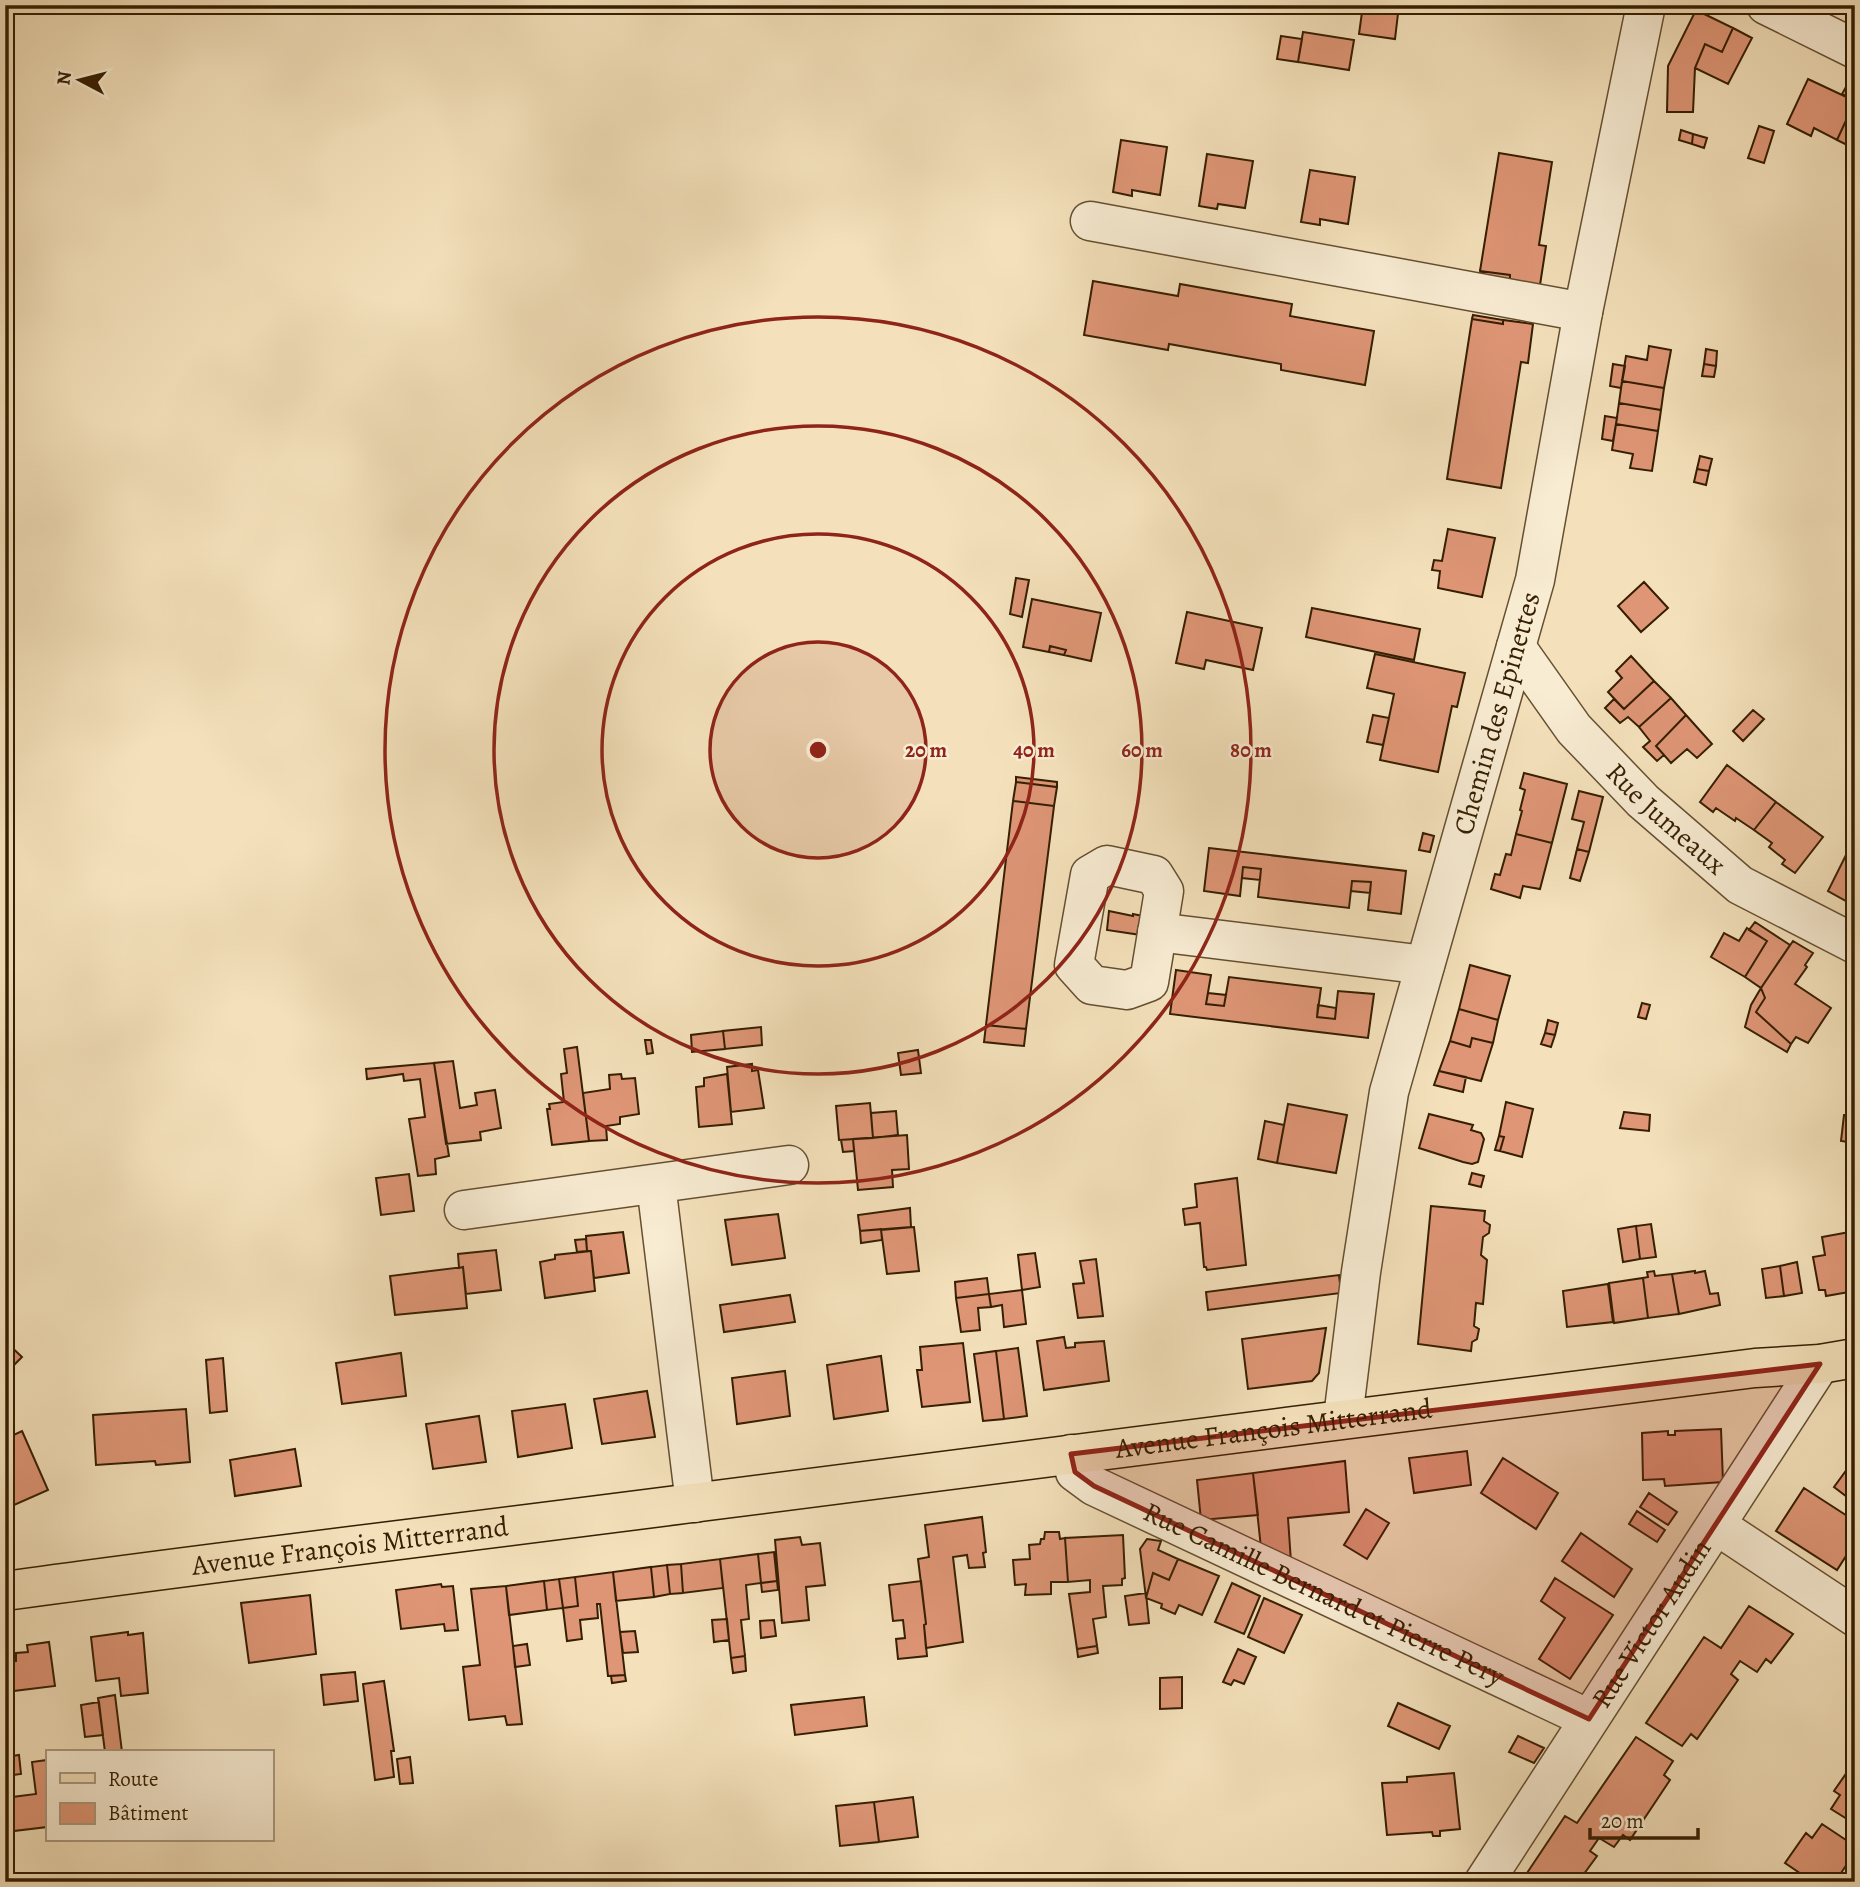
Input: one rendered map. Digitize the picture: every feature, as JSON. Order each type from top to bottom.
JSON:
[{"type":"main road","name":"Avenue François Mitterrand","points":[[5,1591],[267,1555],[695,1503],[1343,1418],[1755,1368],[1838,1361]]},
{"type":"street","name":"Chemin des Epinettes","points":[[1343,1418],[1361,1272],[1389,1091],[1535,580],[1583,312],[1646,5]]},
{"type":"street","points":[[1766,5],[1855,49]]},
{"type":"street","points":[[1090,222],[1583,312]]},
{"type":"street","name":"Rue Jumeaux","points":[[1516,647],[1574,729],[1643,801],[1740,885],[1855,944]]},
{"type":"street","points":[[1157,932],[1425,965]]},
{"type":"street","points":[[464,1210],[789,1165]]},
{"type":"street","points":[[656,1184],[695,1503]]},
{"type":"street","name":"Rue Victor Audin","points":[[1484,1882],[1716,1525],[1838,1361]]},
{"type":"street","name":"Rue Camille Bernard et Pierre Pery","points":[[1071,1454],[1075,1472],[1094,1486],[1590,1719]]},
{"type":"street","points":[[1716,1525],[1855,1617]]},
{"type":"highlighted area","points":[[1820,1364],[1589,1719],[1094,1486],[1075,1472],[1071,1454]]},
{"type":"building","points":[[1363,5],[1399,5],[1395,39],[1359,34]]},
{"type":"building","points":[[1696,10],[1733,28],[1722,52],[1705,44],[1695,68],[1693,112],[1667,112],[1668,66]]},
{"type":"building","points":[[1733,28],[1752,38],[1728,84],[1695,68],[1705,44],[1722,52]]},
{"type":"building","points":[[1303,32],[1354,40],[1349,70],[1298,62]]},
{"type":"building","points":[[1281,36],[1302,39],[1298,62],[1277,59]]},
{"type":"building","points":[[1808,79],[1855,101],[1837,140],[1814,128],[1811,136],[1787,124]]},
{"type":"building","points":[[1846,87],[1855,91],[1855,101],[1842,94]]},
{"type":"building","points":[[1855,101],[1855,149],[1837,140]]},
{"type":"building","points":[[1759,126],[1774,131],[1764,163],[1748,158]]},
{"type":"building","points":[[1681,130],[1693,134],[1692,144],[1679,140]]},
{"type":"building","points":[[1693,134],[1707,138],[1704,148],[1692,144]]},
{"type":"building","points":[[1121,140],[1167,147],[1160,195],[1132,190],[1132,196],[1113,192]]},
{"type":"building","points":[[1499,153],[1552,162],[1539,245],[1546,246],[1540,285],[1510,280],[1510,275],[1480,271]]},
{"type":"building","points":[[1207,154],[1253,161],[1245,208],[1218,204],[1217,209],[1199,206]]},
{"type":"building","points":[[1310,170],[1355,177],[1348,224],[1320,219],[1320,225],[1301,222]]},
{"type":"building","points":[[1480,271],[1510,275],[1510,280],[1480,275]]},
{"type":"building","points":[[1093,281],[1178,296],[1180,284],[1292,304],[1290,316],[1374,331],[1365,385],[1281,370],[1281,364],[1169,344],[1168,350],[1084,335]]},
{"type":"building","points":[[1473,315],[1503,320],[1503,324],[1472,319]]},
{"type":"building","points":[[1472,319],[1503,324],[1503,320],[1533,324],[1528,363],[1521,362],[1501,488],[1447,479]]},
{"type":"building","points":[[1649,346],[1671,350],[1664,388],[1622,381],[1626,356],[1647,360]]},
{"type":"building","points":[[1706,349],[1717,351],[1716,366],[1704,364]]},
{"type":"building","points":[[1613,364],[1625,366],[1621,388],[1610,386]]},
{"type":"building","points":[[1704,364],[1716,366],[1714,377],[1702,376]]},
{"type":"building","points":[[1622,381],[1664,388],[1661,410],[1619,403]]},
{"type":"building","points":[[1619,403],[1661,410],[1658,431],[1616,424]]},
{"type":"building","points":[[1605,416],[1617,418],[1613,441],[1602,439]]},
{"type":"building","points":[[1616,424],[1658,431],[1652,471],[1630,468],[1633,454],[1612,450]]},
{"type":"building","points":[[1700,456],[1712,459],[1709,471],[1697,469]]},
{"type":"building","points":[[1697,469],[1709,471],[1706,485],[1694,482]]},
{"type":"building","points":[[1448,529],[1495,538],[1482,597],[1438,588],[1440,571],[1432,570],[1434,560],[1442,561]]},
{"type":"building","points":[[1016,578],[1029,580],[1022,617],[1010,614]]},
{"type":"building","points":[[1644,582],[1668,608],[1641,632],[1618,606]]},
{"type":"building","points":[[1032,599],[1101,613],[1091,661],[1064,655],[1066,650],[1050,646],[1049,652],[1023,647]]},
{"type":"building","points":[[1312,608],[1420,629],[1414,660],[1306,637]]},
{"type":"building","points":[[1187,612],[1262,628],[1253,670],[1206,660],[1204,669],[1176,663]]},
{"type":"building","points":[[1050,646],[1066,650],[1064,655],[1049,652]]},
{"type":"building","points":[[1375,654],[1465,673],[1457,707],[1452,706],[1438,772],[1380,760],[1394,694],[1367,688]]},
{"type":"building","points":[[1631,656],[1654,681],[1624,709],[1608,692],[1622,678],[1616,671]]},
{"type":"building","points":[[1654,681],[1671,698],[1639,727],[1628,717],[1620,723],[1605,708],[1614,699],[1624,709]]},
{"type":"building","points":[[1671,698],[1686,715],[1656,746],[1664,755],[1657,761],[1643,747],[1650,741],[1639,727]]},
{"type":"building","points":[[1753,710],[1764,719],[1743,741],[1733,731]]},
{"type":"building","points":[[1373,715],[1389,718],[1383,745],[1367,742]]},
{"type":"building","points":[[1686,715],[1712,744],[1697,758],[1687,749],[1671,763],[1656,746]]},
{"type":"building","points":[[1727,765],[1776,802],[1754,830],[1716,808],[1713,812],[1700,802]]},
{"type":"building","points":[[1524,773],[1567,784],[1552,843],[1516,834],[1525,790],[1520,788]]},
{"type":"building","points":[[1016,777],[1057,782],[1057,787],[1016,782]]},
{"type":"building","points":[[1016,782],[1057,787],[1054,806],[1013,801]]},
{"type":"building","points":[[1579,791],[1603,797],[1589,852],[1577,849],[1584,822],[1572,819]]},
{"type":"building","points":[[1013,801],[1054,806],[1026,1029],[986,1025]]},
{"type":"building","points":[[1776,802],[1823,837],[1795,873],[1782,864],[1785,860],[1769,847],[1772,843],[1754,830]]},
{"type":"building","points":[[1423,833],[1434,836],[1430,852],[1419,850]]},
{"type":"building","points":[[1516,834],[1552,843],[1540,889],[1523,886],[1520,898],[1491,889],[1495,874],[1500,875],[1506,854],[1511,855]]},
{"type":"building","points":[[1852,843],[1855,845],[1855,906],[1828,891]]},
{"type":"building","points":[[1209,848],[1406,871],[1401,914],[1368,910],[1371,882],[1352,881],[1349,908],[1258,897],[1261,869],[1243,867],[1240,896],[1204,891]]},
{"type":"building","points":[[1577,849],[1589,852],[1580,881],[1570,878]]},
{"type":"building","points":[[1243,867],[1261,869],[1260,880],[1242,878]]},
{"type":"building","points":[[1352,881],[1371,882],[1370,893],[1351,891]]},
{"type":"building","points":[[1109,911],[1143,916],[1141,935],[1107,930]]},
{"type":"building","points":[[1755,922],[1790,945],[1761,988],[1745,977],[1767,941],[1749,930]]},
{"type":"building","points":[[1747,928],[1767,941],[1745,977],[1711,957],[1724,933],[1739,941]]},
{"type":"building","points":[[1793,941],[1813,953],[1795,984],[1831,1008],[1808,1043],[1796,1037],[1791,1044],[1756,1012],[1765,998],[1761,988]]},
{"type":"building","points":[[1470,965],[1510,976],[1498,1020],[1459,1009]]},
{"type":"building","points":[[1176,970],[1211,975],[1206,1004],[1224,1006],[1229,977],[1321,988],[1317,1017],[1335,1019],[1338,991],[1374,994],[1368,1038],[1170,1014]]},
{"type":"building","points":[[1761,988],[1765,998],[1756,1012],[1791,1044],[1787,1052],[1745,1027],[1751,1005]]},
{"type":"building","points":[[1208,993],[1226,995],[1224,1006],[1206,1004]]},
{"type":"building","points":[[1642,1003],[1650,1005],[1646,1019],[1638,1017]]},
{"type":"building","points":[[1318,1005],[1336,1008],[1335,1019],[1317,1017]]},
{"type":"building","points":[[1459,1009],[1498,1020],[1493,1043],[1472,1038],[1470,1047],[1450,1041]]},
{"type":"building","points":[[1548,1020],[1558,1023],[1555,1035],[1545,1033]]},
{"type":"building","points":[[986,1025],[1026,1029],[1024,1046],[984,1042]]},
{"type":"building","points":[[761,1027],[762,1045],[725,1049],[723,1031]]},
{"type":"building","points":[[723,1031],[725,1049],[692,1052],[691,1035]]},
{"type":"building","points":[[1545,1033],[1555,1035],[1551,1047],[1541,1044]]},
{"type":"building","points":[[1472,1038],[1493,1043],[1481,1081],[1439,1071],[1450,1041],[1470,1047]]},
{"type":"building","points":[[645,1040],[651,1040],[653,1053],[647,1054]]},
{"type":"building","points":[[577,1047],[589,1141],[552,1145],[547,1109],[550,1109],[549,1104],[564,1102],[561,1074],[567,1073],[564,1049]]},
{"type":"building","points":[[918,1050],[921,1073],[901,1075],[898,1053]]},
{"type":"building","points":[[453,1061],[460,1108],[477,1105],[475,1093],[495,1090],[501,1128],[480,1132],[481,1140],[446,1144],[434,1063]]},
{"type":"building","points":[[434,1063],[449,1156],[435,1159],[436,1174],[418,1176],[409,1119],[425,1117],[420,1079],[404,1081],[403,1074],[367,1079],[366,1069]]},
{"type":"building","points":[[752,1064],[752,1071],[758,1070],[764,1108],[731,1112],[727,1067]]},
{"type":"building","points":[[1439,1071],[1466,1077],[1463,1092],[1434,1085]]},
{"type":"building","points":[[621,1074],[622,1079],[635,1078],[639,1114],[620,1117],[620,1124],[606,1126],[607,1140],[589,1141],[583,1093],[610,1089],[609,1075]]},
{"type":"building","points":[[727,1074],[732,1124],[699,1127],[696,1087],[704,1086],[704,1078]]},
{"type":"building","points":[[1506,1102],[1533,1109],[1522,1157],[1500,1151],[1504,1137],[1499,1136]]},
{"type":"building","points":[[870,1103],[873,1138],[839,1140],[836,1106]]},
{"type":"building","points":[[1288,1104],[1347,1115],[1336,1173],[1277,1163]]},
{"type":"building","points":[[896,1111],[898,1135],[873,1138],[871,1113]]},
{"type":"building","points":[[1624,1112],[1650,1115],[1649,1131],[1620,1128]]},
{"type":"building","points":[[1429,1114],[1473,1125],[1471,1130],[1481,1133],[1484,1139],[1478,1162],[1463,1162],[1419,1148]]},
{"type":"building","points":[[1844,1115],[1855,1116],[1855,1143],[1841,1141]]},
{"type":"building","points":[[1265,1121],[1284,1125],[1277,1163],[1258,1159]]},
{"type":"building","points":[[907,1135],[909,1169],[892,1170],[893,1187],[858,1190],[853,1139]]},
{"type":"building","points":[[1499,1136],[1504,1137],[1500,1151],[1495,1150]]},
{"type":"building","points":[[853,1139],[854,1151],[843,1152],[841,1140]]},
{"type":"building","points":[[1472,1173],[1484,1176],[1481,1187],[1469,1184]]},
{"type":"building","points":[[409,1174],[414,1211],[381,1215],[376,1178]]},
{"type":"building","points":[[1237,1178],[1246,1265],[1207,1270],[1204,1267],[1200,1223],[1185,1225],[1183,1209],[1197,1207],[1195,1184]]},
{"type":"building","points":[[1431,1206],[1485,1211],[1484,1221],[1490,1225],[1489,1233],[1483,1237],[1481,1255],[1487,1260],[1483,1304],[1476,1303],[1474,1326],[1479,1329],[1477,1339],[1472,1342],[1471,1351],[1418,1344]]},
{"type":"building","points":[[910,1208],[911,1227],[860,1231],[858,1215]]},
{"type":"building","points":[[778,1214],[785,1258],[732,1265],[725,1220]]},
{"type":"building","points":[[1651,1224],[1656,1257],[1640,1259],[1636,1226]]},
{"type":"building","points":[[1636,1226],[1640,1259],[1623,1262],[1618,1229]]},
{"type":"building","points":[[914,1227],[919,1271],[887,1274],[881,1230]]},
{"type":"building","points":[[881,1229],[882,1240],[861,1243],[860,1231]]},
{"type":"building","points":[[1855,1231],[1855,1291],[1826,1296],[1825,1290],[1819,1290],[1813,1257],[1825,1255],[1822,1237]]},
{"type":"building","points":[[623,1232],[629,1273],[594,1278],[591,1251],[587,1251],[586,1236]]},
{"type":"building","points":[[586,1239],[587,1251],[577,1252],[575,1240]]},
{"type":"building","points":[[496,1250],[501,1290],[466,1294],[463,1267],[459,1268],[458,1254]]},
{"type":"building","points":[[591,1251],[595,1291],[545,1298],[540,1262],[555,1259],[555,1255]]},
{"type":"building","points":[[1035,1253],[1040,1287],[1022,1290],[1018,1255]]},
{"type":"building","points":[[1096,1259],[1103,1316],[1078,1318],[1073,1284],[1084,1283],[1080,1261]]},
{"type":"building","points":[[1797,1262],[1802,1293],[1784,1296],[1780,1266]]},
{"type":"building","points":[[1780,1266],[1784,1296],[1766,1298],[1762,1269]]},
{"type":"building","points":[[463,1267],[467,1308],[395,1315],[390,1276]]},
{"type":"building","points":[[1654,1271],[1655,1276],[1672,1274],[1679,1314],[1648,1318],[1643,1278],[1648,1277],[1647,1272]]},
{"type":"building","points":[[1705,1271],[1710,1294],[1718,1293],[1720,1305],[1679,1314],[1672,1274]]},
{"type":"building","points":[[1339,1275],[1341,1293],[1208,1310],[1206,1292]]},
{"type":"building","points":[[987,1278],[989,1294],[956,1298],[955,1282]]},
{"type":"building","points":[[1643,1278],[1648,1318],[1614,1323],[1609,1283]]},
{"type":"building","points":[[1608,1284],[1613,1322],[1567,1327],[1563,1291]]},
{"type":"building","points":[[1022,1290],[1026,1324],[1004,1327],[1002,1305],[991,1307],[989,1294]]},
{"type":"building","points":[[989,1294],[991,1307],[978,1308],[980,1330],[961,1332],[956,1298]]},
{"type":"building","points":[[790,1295],[795,1322],[724,1332],[720,1305]]},
{"type":"building","points":[[1326,1328],[1319,1373],[1312,1381],[1248,1389],[1242,1339]]},
{"type":"building","points":[[1064,1337],[1066,1348],[1075,1347],[1075,1343],[1104,1341],[1109,1381],[1044,1390],[1037,1341]]},
{"type":"building","points":[[5,1341],[22,1357],[5,1374]]},
{"type":"building","points":[[963,1343],[970,1402],[922,1407],[917,1370],[922,1370],[920,1347]]},
{"type":"building","points":[[1018,1348],[1027,1416],[1004,1419],[996,1351]]},
{"type":"building","points":[[996,1351],[1004,1419],[983,1421],[974,1354]]},
{"type":"building","points":[[401,1353],[406,1396],[342,1404],[336,1363]]},
{"type":"building","points":[[881,1356],[888,1411],[834,1419],[827,1365]]},
{"type":"building","points":[[223,1358],[227,1411],[210,1413],[206,1360]]},
{"type":"building","points":[[785,1371],[790,1416],[737,1424],[732,1378]]},
{"type":"building","points":[[647,1391],[655,1437],[602,1444],[594,1399]]},
{"type":"building","points":[[565,1404],[572,1448],[518,1457],[512,1411]]},
{"type":"building","points":[[186,1409],[190,1462],[156,1465],[155,1461],[96,1465],[93,1415]]},
{"type":"building","points":[[479,1416],[486,1462],[433,1469],[426,1424]]},
{"type":"building","points":[[1721,1429],[1723,1482],[1665,1486],[1664,1479],[1643,1480],[1642,1433],[1668,1431],[1668,1435],[1675,1435],[1675,1431]]},
{"type":"building","points":[[22,1431],[48,1490],[5,1509],[5,1439]]},
{"type":"building","points":[[295,1449],[301,1486],[235,1496],[230,1460]]},
{"type":"building","points":[[1467,1451],[1471,1485],[1414,1493],[1409,1458]]},
{"type":"building","points":[[1503,1458],[1558,1493],[1536,1529],[1481,1493]]},
{"type":"building","points":[[1345,1461],[1349,1512],[1288,1518],[1291,1562],[1261,1548],[1253,1473]]},
{"type":"building","points":[[1845,1472],[1855,1481],[1855,1503],[1834,1487]]},
{"type":"building","points":[[1253,1473],[1258,1515],[1201,1520],[1197,1480]]},
{"type":"building","points":[[1804,1488],[1855,1521],[1855,1542],[1837,1570],[1776,1531]]},
{"type":"building","points":[[1649,1493],[1677,1512],[1668,1525],[1640,1507]]},
{"type":"building","points":[[1366,1509],[1389,1523],[1367,1559],[1344,1545]]},
{"type":"building","points":[[1637,1511],[1665,1530],[1657,1542],[1629,1524]]},
{"type":"building","points":[[982,1517],[985,1567],[969,1568],[967,1555],[953,1557],[963,1642],[926,1648],[926,1624],[918,1559],[929,1557],[925,1525]]},
{"type":"building","points":[[1045,1532],[1059,1532],[1060,1539],[1065,1538],[1068,1582],[1051,1582],[1051,1594],[1025,1595],[1026,1584],[1015,1585],[1013,1560],[1030,1559],[1029,1545],[1040,1544]]},
{"type":"building","points":[[1581,1533],[1632,1569],[1614,1597],[1562,1561]]},
{"type":"building","points":[[1123,1535],[1125,1578],[1122,1579],[1122,1585],[1103,1586],[1106,1617],[1093,1619],[1097,1646],[1077,1649],[1069,1594],[1090,1592],[1090,1580],[1068,1582],[1065,1538]]},
{"type":"building","points":[[800,1537],[802,1545],[820,1543],[825,1585],[806,1587],[809,1620],[782,1623],[775,1540]]},
{"type":"building","points":[[1147,1539],[1161,1541],[1158,1550],[1178,1559],[1169,1580],[1153,1573],[1146,1598],[1140,1549]]},
{"type":"building","points":[[774,1552],[777,1581],[761,1583],[758,1554]]},
{"type":"building","points":[[758,1554],[761,1583],[746,1585],[749,1619],[741,1620],[745,1656],[731,1658],[720,1559]]},
{"type":"building","points":[[720,1559],[723,1588],[683,1593],[681,1564]]},
{"type":"building","points":[[1178,1559],[1219,1576],[1202,1615],[1179,1605],[1175,1614],[1161,1608],[1162,1604],[1146,1598],[1153,1573],[1169,1580]]},
{"type":"building","points":[[681,1564],[683,1593],[670,1594],[667,1565]]},
{"type":"building","points":[[667,1565],[670,1594],[654,1597],[651,1567]]},
{"type":"building","points":[[651,1567],[654,1597],[616,1601],[613,1572]]},
{"type":"building","points":[[613,1572],[625,1675],[608,1676],[600,1604],[597,1604],[598,1618],[580,1620],[582,1639],[567,1641],[563,1608],[578,1606],[575,1577]]},
{"type":"building","points":[[575,1577],[578,1606],[563,1608],[559,1579]]},
{"type":"building","points":[[1555,1578],[1613,1615],[1570,1679],[1539,1659],[1565,1618],[1541,1601]]},
{"type":"building","points":[[559,1579],[563,1608],[547,1610],[544,1581]]},
{"type":"building","points":[[544,1581],[547,1610],[509,1615],[506,1586]]},
{"type":"building","points":[[777,1581],[778,1590],[762,1592],[761,1583]]},
{"type":"building","points":[[921,1581],[927,1656],[898,1659],[896,1639],[905,1638],[903,1620],[893,1621],[889,1585]]},
{"type":"building","points":[[1232,1583],[1260,1596],[1244,1634],[1215,1622]]},
{"type":"building","points":[[441,1584],[442,1587],[453,1586],[458,1630],[445,1631],[444,1624],[401,1629],[396,1590]]},
{"type":"building","points":[[506,1586],[522,1724],[507,1725],[505,1716],[469,1720],[463,1667],[480,1665],[471,1589]]},
{"type":"building","points":[[1146,1593],[1149,1623],[1129,1625],[1125,1596]]},
{"type":"building","points":[[310,1595],[316,1654],[249,1663],[241,1603]]},
{"type":"building","points":[[1264,1598],[1302,1615],[1284,1653],[1248,1637]]},
{"type":"building","points":[[1749,1606],[1793,1634],[1771,1663],[1766,1659],[1757,1672],[1740,1661],[1731,1674],[1738,1680],[1697,1739],[1691,1734],[1682,1746],[1646,1723],[1704,1637],[1721,1648]]},
{"type":"building","points":[[727,1619],[729,1640],[714,1642],[712,1620]]},
{"type":"building","points":[[774,1620],[776,1636],[761,1638],[760,1621]]},
{"type":"building","points":[[635,1631],[638,1652],[623,1653],[620,1632]]},
{"type":"building","points":[[128,1632],[128,1635],[143,1633],[148,1693],[121,1696],[119,1678],[96,1681],[91,1637]]},
{"type":"building","points":[[49,1642],[55,1686],[5,1692],[5,1662],[16,1661],[16,1653],[28,1652],[27,1645]]},
{"type":"building","points":[[527,1644],[530,1665],[515,1667],[513,1646]]},
{"type":"building","points":[[1097,1646],[1098,1653],[1078,1657],[1077,1649]]},
{"type":"building","points":[[1238,1649],[1256,1657],[1244,1684],[1234,1680],[1231,1685],[1223,1682]]},
{"type":"building","points":[[745,1656],[746,1671],[733,1673],[731,1658]]},
{"type":"building","points":[[355,1672],[358,1701],[324,1705],[321,1675]]},
{"type":"building","points":[[625,1675],[626,1681],[612,1683],[611,1676]]},
{"type":"building","points":[[1182,1677],[1182,1708],[1160,1709],[1160,1678]]},
{"type":"building","points":[[384,1681],[394,1751],[391,1751],[394,1777],[375,1780],[363,1684]]},
{"type":"building","points":[[115,1695],[122,1750],[105,1750],[98,1698]]},
{"type":"building","points":[[864,1697],[867,1726],[795,1735],[791,1705]]},
{"type":"building","points":[[99,1702],[103,1735],[85,1737],[81,1705]]},
{"type":"building","points":[[1398,1703],[1450,1726],[1439,1749],[1388,1726]]},
{"type":"building","points":[[1518,1736],[1544,1748],[1534,1763],[1509,1752]]},
{"type":"building","points":[[1636,1737],[1673,1761],[1664,1775],[1670,1780],[1630,1840],[1623,1835],[1614,1847],[1599,1838],[1590,1851],[1597,1856],[1578,1882],[1521,1882],[1565,1816],[1577,1823]]},
{"type":"building","points":[[1855,1750],[1855,1824],[1831,1809],[1840,1795],[1834,1791],[1854,1762],[1849,1758]]},
{"type":"building","points":[[19,1755],[21,1774],[5,1776],[5,1757]]},
{"type":"building","points":[[410,1757],[413,1783],[400,1784],[397,1759]]},
{"type":"building","points":[[46,1760],[46,1827],[5,1832],[5,1798],[36,1794],[32,1762]]},
{"type":"building","points":[[1454,1773],[1460,1829],[1440,1831],[1440,1836],[1433,1836],[1432,1832],[1387,1835],[1382,1783],[1407,1782],[1407,1777]]},
{"type":"building","points":[[913,1797],[918,1837],[879,1842],[874,1802]]},
{"type":"building","points":[[874,1802],[879,1842],[840,1846],[836,1806]]},
{"type":"building","points":[[1822,1824],[1855,1846],[1855,1852],[1835,1882],[1813,1882],[1785,1863],[1806,1833],[1812,1838]]}]
